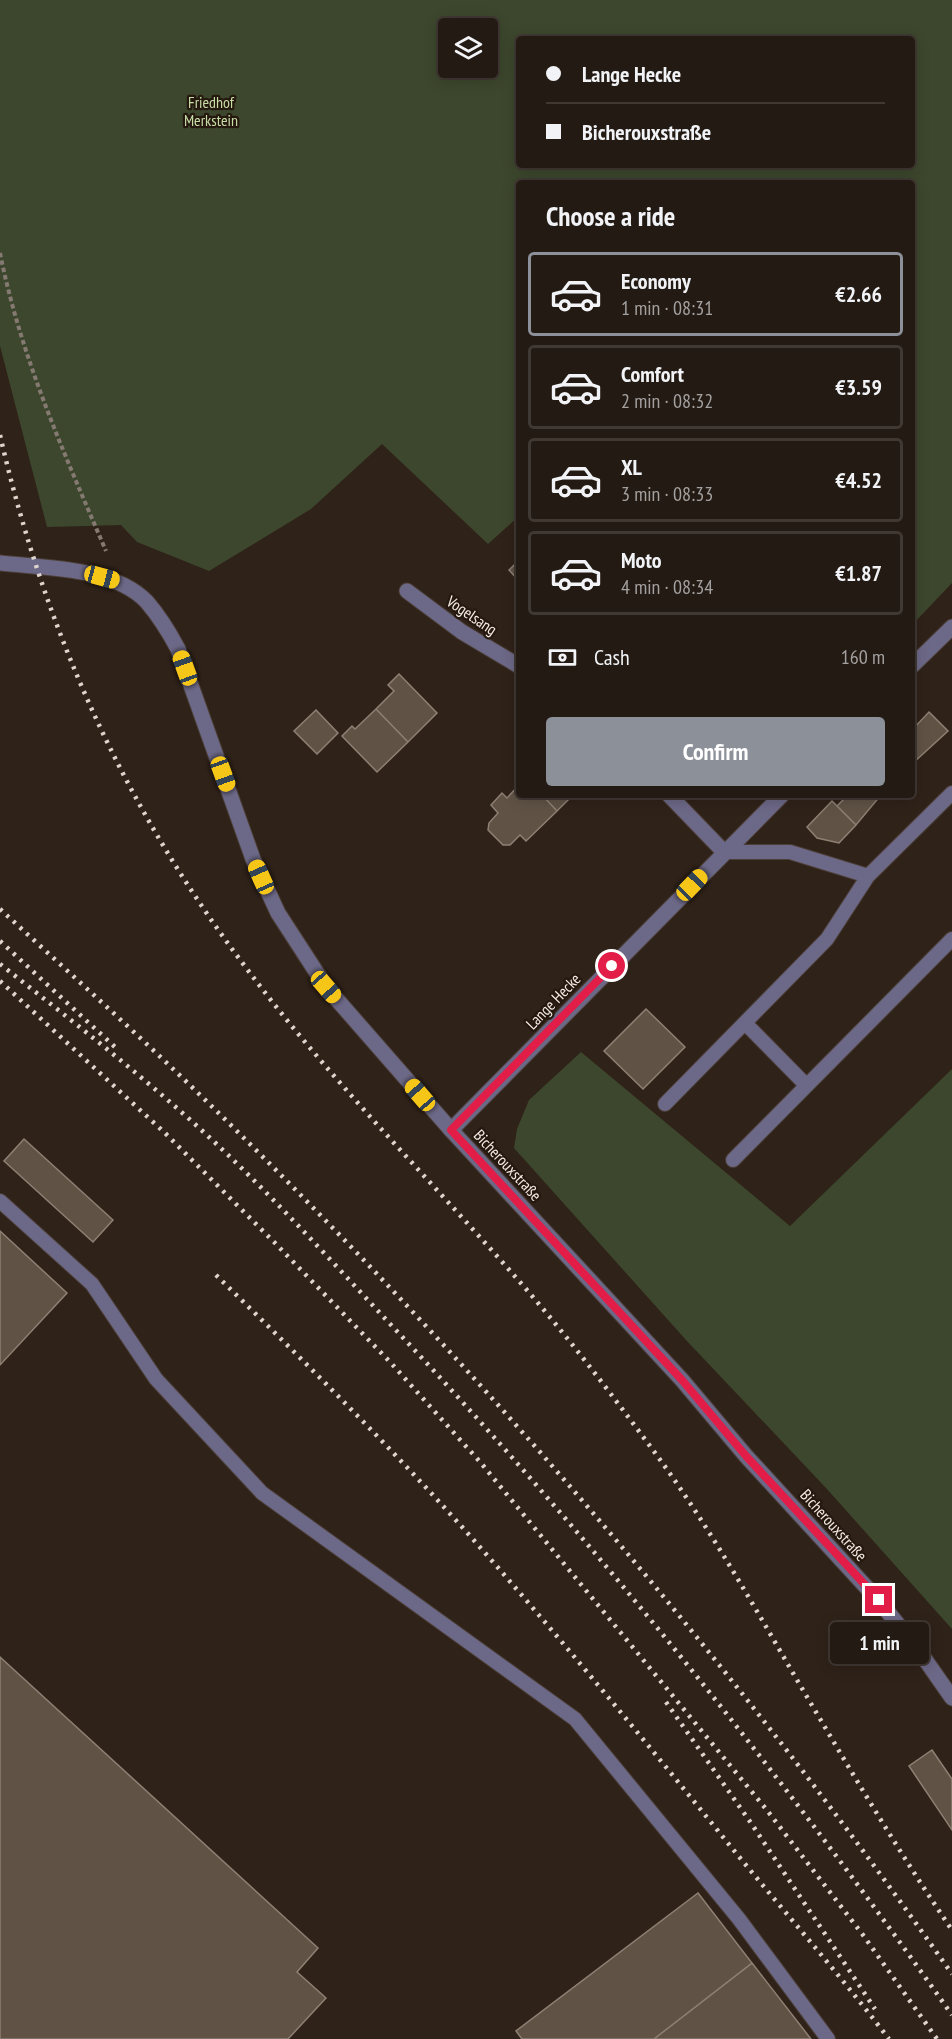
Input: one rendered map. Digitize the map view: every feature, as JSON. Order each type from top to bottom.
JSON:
[{"type":"street","name":"Bicherouxstraße","points":[[0,563],[84,572],[120,582],[145,600],[164,624],[178,649],[253,859],[278,913],[326,987],[451,1130],[682,1380],[746,1456],[879,1600],[917,1648],[952,1698]]},
{"type":"street","name":"Vogelsang","points":[[407,591],[462,632],[516,664]]},
{"type":"street","points":[[915,663],[952,627]]},
{"type":"street","points":[[672,798],[724,852]]},
{"type":"street","name":"Lange Hecke","points":[[451,1130],[779,798]]},
{"type":"lane","points":[[665,1104],[827,939],[867,876],[952,793]]},
{"type":"lane","points":[[724,852],[790,852],[867,876]]},
{"type":"lane","points":[[733,1160],[952,939]]},
{"type":"lane","points":[[745,1023],[806,1085]]},
{"type":"lane","points":[[0,1201],[92,1284],[156,1379],[262,1493],[574,1719],[739,1919],[828,2039]]},
{"type":"path","points":[[0,253],[10,303],[34,380],[120,582]]},
{"type":"green space","name":"Friedhof Merkstein","points":[[0,0],[952,0],[952,583],[915,622],[915,180],[516,180],[516,519],[488,544],[382,444],[311,509],[209,571],[137,542],[121,525],[47,527],[0,346]]},
{"type":"green space","points":[[581,1052],[790,1226],[952,1069],[952,1629],[826,1488],[686,1340],[514,1148],[517,1129],[529,1100]]},
{"type":"building","points":[[516,563],[516,578],[509,570]]},
{"type":"building","points":[[399,674],[437,713],[408,742],[376,709],[394,691],[388,685]]},
{"type":"building","points":[[376,709],[408,742],[377,772],[342,736],[352,726],[355,729]]},
{"type":"building","points":[[316,710],[338,733],[317,754],[294,731]]},
{"type":"building","points":[[929,712],[948,731],[915,761],[915,727]]},
{"type":"building","points":[[516,788],[516,798],[545,798],[557,811],[526,841],[520,835],[510,845],[503,845],[488,830],[489,823],[498,813],[491,805],[502,793],[507,798]]},
{"type":"building","points":[[545,798],[570,798],[557,811]]},
{"type":"building","points":[[845,798],[878,798],[856,825],[837,806]]},
{"type":"building","points":[[832,801],[856,825],[839,843],[817,838],[807,827]]},
{"type":"building","points":[[646,1009],[685,1047],[643,1089],[604,1051]]},
{"type":"building","points":[[24,1139],[113,1220],[93,1242],[4,1161]]},
{"type":"building","points":[[0,1231],[67,1293],[0,1365]]},
{"type":"building","points":[[0,1657],[318,1948],[297,1972],[326,1998],[288,2039],[0,2039]]},
{"type":"building","points":[[932,1750],[952,1779],[952,1830],[909,1766]]},
{"type":"building","points":[[698,1893],[752,1963],[654,2039],[522,2039],[516,2031]]},
{"type":"building","points":[[752,1963],[811,2039],[654,2039]]},
{"type":"railway","points":[[0,435],[40,579],[66,648],[95,716],[163,846],[203,908],[279,1010],[346,1089],[536,1300],[668,1471],[727,1562],[874,1809],[952,1930]]},
{"type":"railway","points":[[0,909],[195,1090],[399,1297],[498,1405],[688,1626],[779,1740],[867,1856],[952,1974]]},
{"type":"railway","points":[[0,941],[115,1047]]},
{"type":"railway","points":[[0,964],[133,1070],[235,1162],[310,1238],[481,1423],[623,1586],[758,1754],[889,1927],[952,2015]]},
{"type":"railway","points":[[0,981],[165,1133],[274,1242],[391,1363],[481,1463],[766,1809],[863,1935],[937,2039]]},
{"type":"railway","points":[[216,1275],[387,1447],[486,1554],[612,1702],[833,1968],[889,2039]]},
{"type":"railway","points":[[666,1702],[751,1823],[875,2009]]},
{"type":"route","points":[[612,966],[451,1130],[682,1380],[746,1456],[879,1600]]}]
